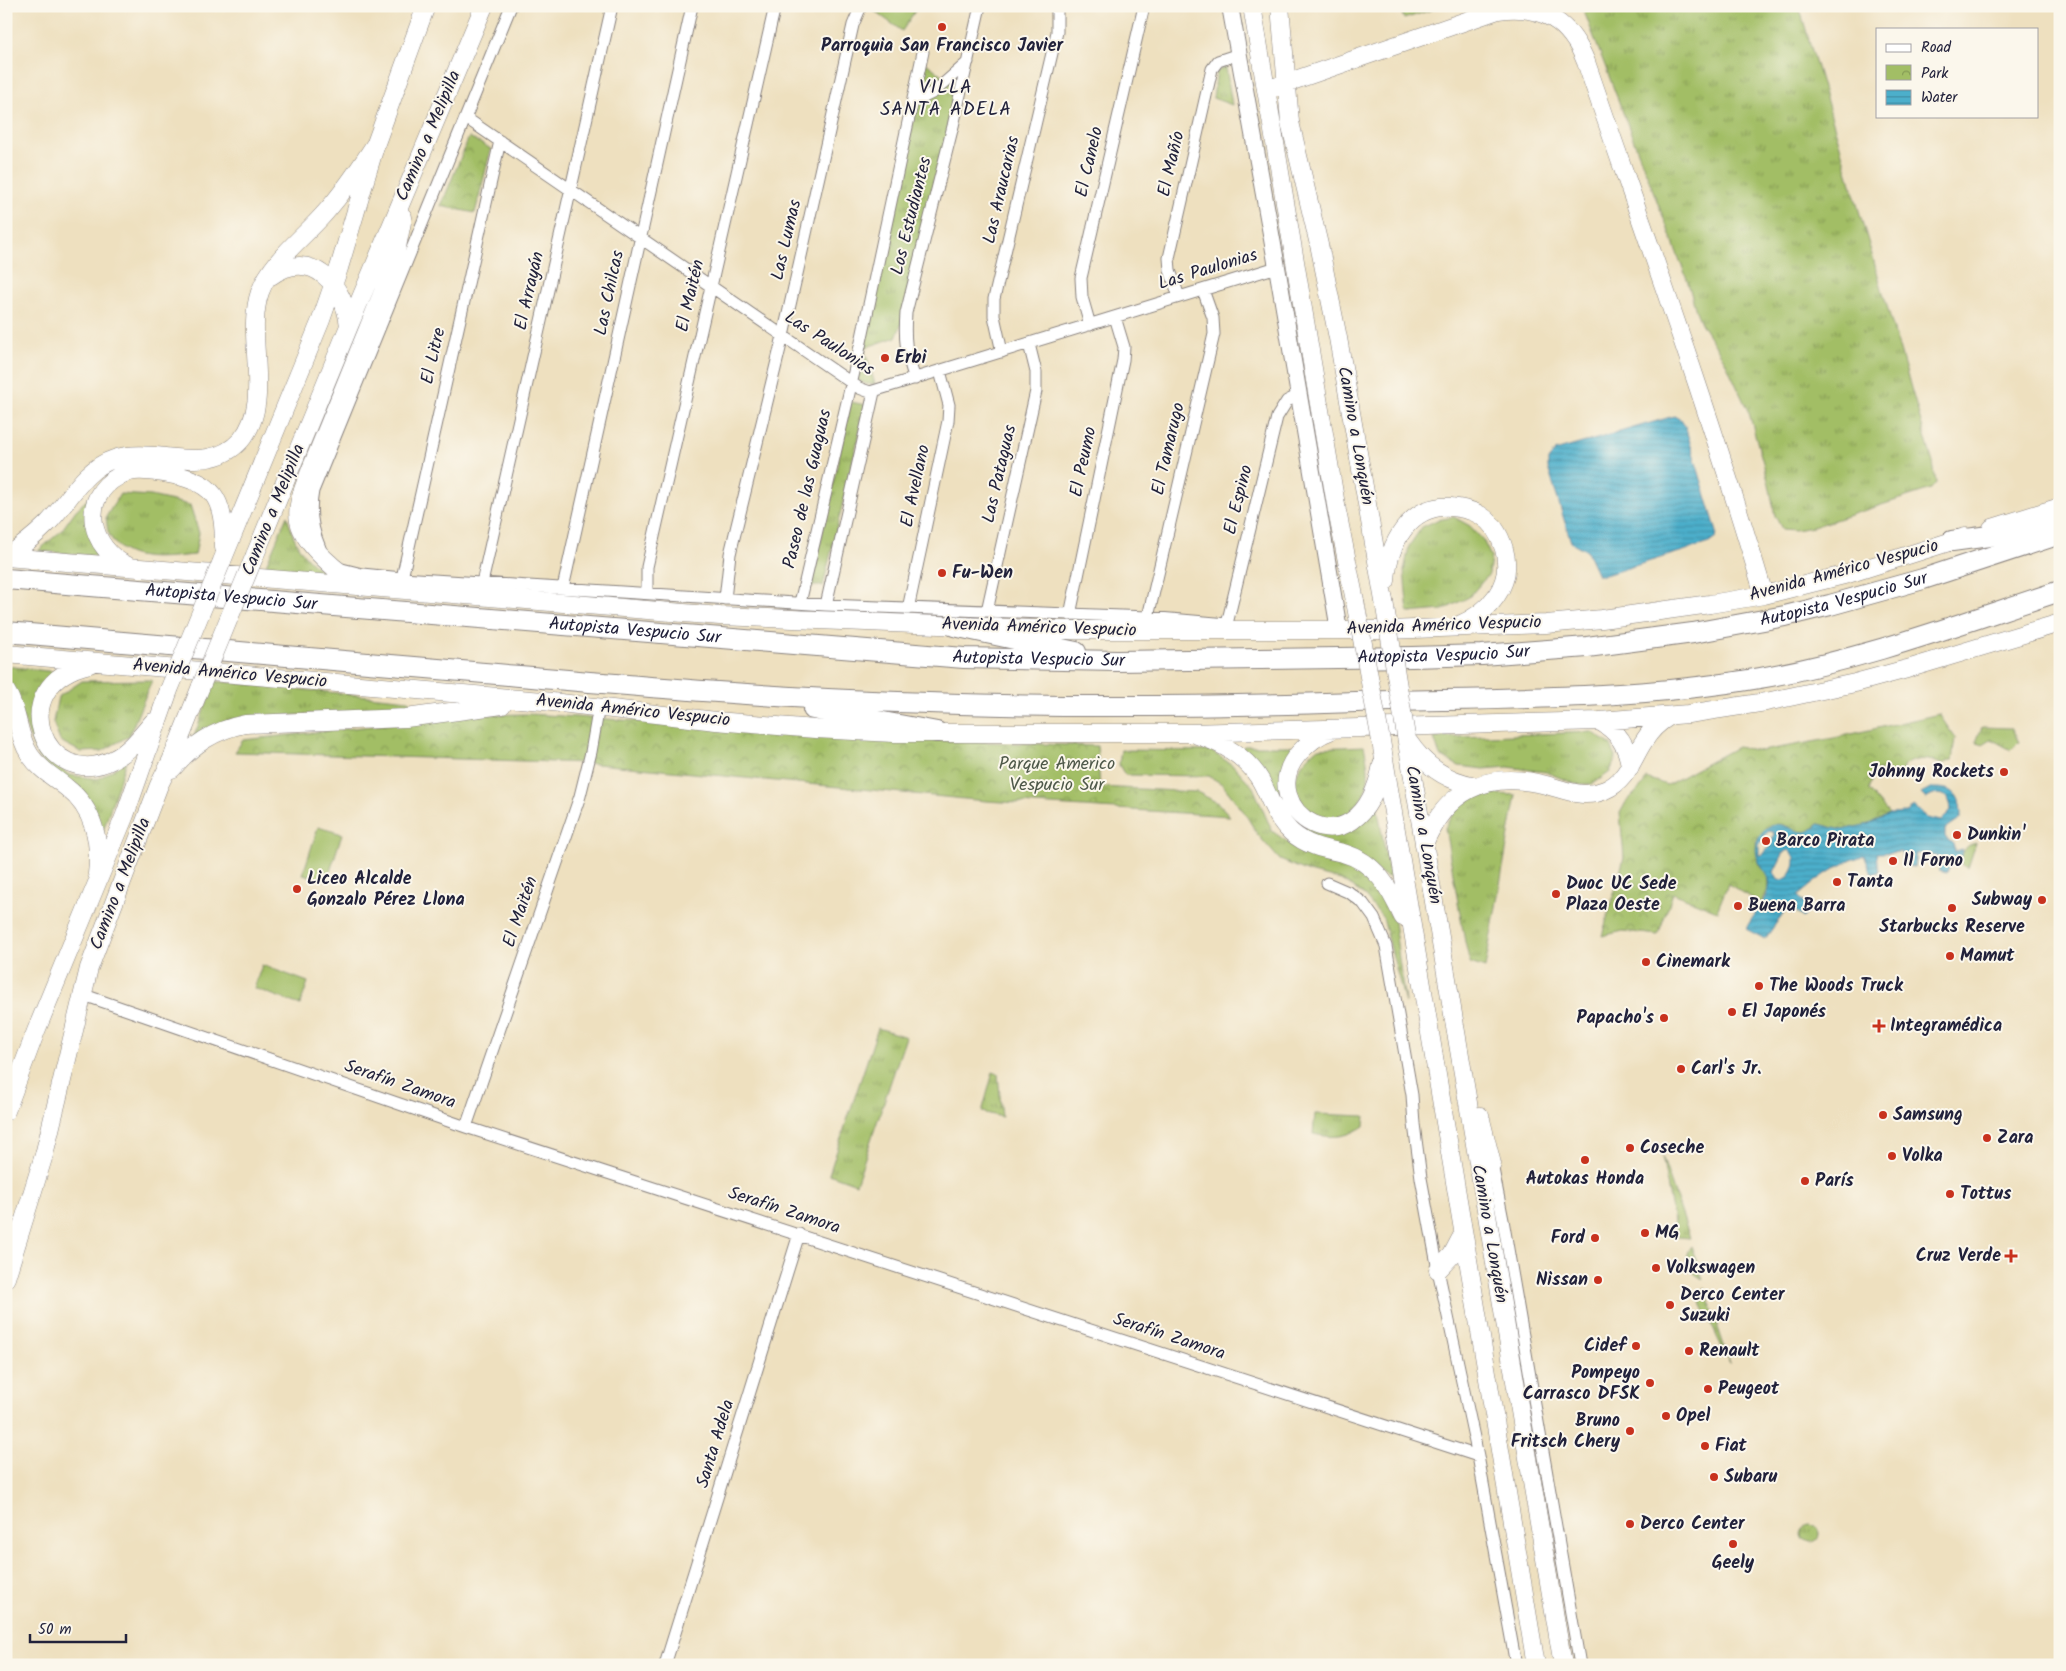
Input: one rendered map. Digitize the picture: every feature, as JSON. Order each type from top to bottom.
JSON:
[{"type":"highway","points":[[1952,541],[2004,534],[2060,520]]},
{"type":"highway","name":"Autopista Vespucio Sur","points":[[6,579],[909,654],[1027,660],[1117,661],[1473,655],[1587,647],[1640,641],[1739,625],[1830,605],[1923,579],[2060,534]]},
{"type":"highway","points":[[6,632],[732,693],[979,705],[1147,707],[1558,697],[1644,693],[1754,679],[1830,663],[1896,645],[2060,591]]},
{"type":"highway","points":[[954,626],[1117,661]]},
{"type":"highway","points":[[732,693],[937,732]]},
{"type":"main road","name":"Camino a Melipilla","points":[[6,1111],[40,1022],[125,815],[169,690],[334,284],[376,144],[426,6]]},
{"type":"main road","name":"Camino a Melipilla","points":[[6,1278],[26,1220],[44,1155],[82,994],[98,939],[159,785],[172,761],[349,326],[484,6]]},
{"type":"main road","name":"Camino a Lonquén","points":[[1252,6],[1336,511],[1355,601],[1382,749],[1462,1236],[1536,1665]]},
{"type":"main road","name":"Camino a Lonquén","points":[[1280,6],[1285,85],[1290,122],[1320,249],[1338,338],[1384,600],[1563,1665]]},
{"type":"main road","points":[[1266,90],[1498,10],[1520,8],[1539,11],[1556,20],[1570,33],[1586,62],[1727,471],[1764,595]]},
{"type":"main road","points":[[6,557],[46,525],[86,476],[105,463],[131,455],[208,458],[224,453],[241,440],[251,423],[256,406],[256,311],[257,300],[265,281],[278,262],[338,197],[376,144]]},
{"type":"main road","points":[[363,588],[332,565],[318,551],[301,527],[299,504],[307,479],[390,275],[400,236],[406,192]]},
{"type":"main road","points":[[265,281],[277,272],[291,267],[299,266],[315,270],[334,284],[346,306],[349,326]]},
{"type":"main road","points":[[133,568],[123,564],[106,550],[96,534],[93,518],[95,505],[106,486],[119,476],[134,471],[152,471],[184,476],[192,478],[206,487],[218,503],[223,519],[223,560]]},
{"type":"main road","name":"Avenida Américo Vespucio","points":[[6,557],[700,615],[1060,630],[1268,631],[1452,628],[1546,624],[1602,619],[1764,595],[1848,574],[2060,507]]},
{"type":"main road","points":[[1384,600],[1386,573],[1392,550],[1399,534],[1410,521],[1418,515],[1438,508],[1460,508],[1476,513],[1488,521],[1499,534],[1505,552],[1506,574],[1501,590],[1491,603],[1476,617],[1452,628]]},
{"type":"main road","name":"Avenida Américo Vespucio","points":[[6,654],[599,706],[775,726],[894,733],[1190,733],[1599,721],[1668,717],[1766,702],[1855,683],[1907,670],[2060,623]]},
{"type":"main road","points":[[1227,624],[1268,631]]},
{"type":"main road","points":[[95,663],[84,665],[64,674],[51,684],[43,696],[38,709],[38,725],[45,741],[55,753],[78,765],[106,763],[130,747],[160,714]]},
{"type":"main road","points":[[6,691],[14,706],[22,739],[30,756],[49,775],[75,795],[90,816],[97,837],[96,887]]},
{"type":"main road","points":[[159,785],[185,755],[201,741],[216,732],[245,724],[406,718],[542,701]]},
{"type":"main road","points":[[1424,844],[1440,812],[1456,797],[1476,786],[1508,781],[1531,782],[1573,794],[1590,794],[1614,786],[1626,774],[1647,735],[1668,717]]},
{"type":"main road","points":[[1599,721],[1613,730],[1624,743],[1630,767]]},
{"type":"main road","points":[[1336,729],[1309,743],[1296,757],[1288,772],[1287,787],[1290,801],[1306,820],[1315,824],[1333,827],[1340,826],[1355,819],[1367,807],[1373,796],[1382,749]]},
{"type":"main road","points":[[1190,733],[1220,744],[1244,760],[1257,775],[1279,818],[1301,840],[1319,848],[1354,857],[1372,868],[1390,891],[1413,940]]},
{"type":"main road","points":[[1406,738],[1419,756],[1438,772],[1456,781],[1476,786]]},
{"type":"main road","points":[[1458,1049],[1480,1116],[1492,1164]]},
{"type":"main road","points":[[1438,1270],[1452,1255],[1462,1236]]},
{"type":"street","name":"Camino a Melipilla","points":[[332,565],[320,547],[314,530],[310,512],[313,491],[511,6]]},
{"type":"street","name":"El Arrayán","points":[[482,583],[612,6]]},
{"type":"street","name":"Las Chilcas","points":[[563,588],[692,6]]},
{"type":"street","name":"El Maitén","points":[[647,593],[648,567],[775,6]]},
{"type":"street","name":"Las Lumas","points":[[725,599],[730,554],[783,336],[853,25],[861,6]]},
{"type":"street","name":"Los Estudiantes","points":[[915,379],[907,356],[904,338],[906,313],[980,6]]},
{"type":"street","name":"Las Araucarias","points":[[1002,352],[994,316],[994,299],[1057,32],[1057,6]]},
{"type":"street","name":"El Canelo","points":[[1090,325],[1082,297],[1081,278],[1144,6]]},
{"type":"street","points":[[1230,6],[1339,630]]},
{"type":"street","name":"Los Estudiantes","points":[[850,382],[861,342],[923,52]]},
{"type":"street","name":"El Mañío","points":[[1178,298],[1170,270],[1169,258],[1212,69],[1215,63],[1221,59],[1239,54]]},
{"type":"street","points":[[912,103],[934,92],[968,62]]},
{"type":"street","name":"Las Paulonias","points":[[466,118],[862,390],[874,392],[1277,267]]},
{"type":"street","name":"El Litre","points":[[402,578],[500,141]]},
{"type":"street","name":"El Tamarugo","points":[[1148,617],[1214,334],[1213,318],[1203,290]]},
{"type":"street","name":"El Peumo","points":[[1070,615],[1123,360],[1124,347],[1115,317]]},
{"type":"street","name":"Las Pataguas","points":[[987,611],[1036,391],[1036,372],[1029,344]]},
{"type":"street","name":"El Avellano","points":[[908,609],[948,421],[949,404],[940,371]]},
{"type":"street","name":"Paseo de las Guaguas","points":[[800,603],[850,382]]},
{"type":"street","points":[[826,605],[874,392]]},
{"type":"street","name":"El Espino","points":[[1227,624],[1277,417],[1287,401],[1299,395]]},
{"type":"street","name":"Avenida Américo Vespucio","points":[[332,565],[353,573],[402,578],[826,605],[1148,617],[1227,624]]},
{"type":"street","name":"El Maitén","points":[[466,1126],[580,796],[591,752],[599,706]]},
{"type":"street","points":[[1327,883],[1350,893],[1363,903],[1374,918],[1386,946],[1412,1095],[1421,1178],[1438,1270],[1478,1456],[1516,1665]]},
{"type":"street","name":"Serafín Zamora","points":[[82,994],[466,1126],[1478,1456]]},
{"type":"street","name":"Camino a Lonquén","points":[[1492,1164],[1580,1665]]},
{"type":"street","name":"Santa Adela","points":[[665,1665],[799,1234]]},
{"type":"green space","points":[[908,6],[915,11],[902,31],[869,7]]},
{"type":"green space","points":[[1399,6],[1436,6],[1437,8],[1404,19]]},
{"type":"green space","points":[[1582,6],[1799,6],[1933,463],[1936,483],[1931,489],[1813,527],[1795,530],[1782,529],[1775,516],[1769,484],[1749,413],[1725,361],[1701,323],[1696,311],[1687,279]]},
{"type":"green space","points":[[926,63],[946,78],[956,76],[949,129],[902,323],[896,337],[864,348],[875,384],[866,384],[857,380]]},
{"type":"green space","points":[[1226,67],[1232,105],[1213,98],[1217,71]]},
{"type":"green space","points":[[469,137],[491,149],[475,213],[441,206]]},
{"type":"green space","points":[[851,402],[866,405],[823,586],[811,586]]},
{"type":"green space","points":[[101,487],[87,517],[106,557],[38,551],[61,531],[76,510]]},
{"type":"green space","points":[[120,494],[151,496],[190,505],[199,533],[195,555],[148,558],[126,552],[117,546],[109,534],[106,517]]},
{"type":"green space","points":[[287,516],[301,551],[313,564],[330,577],[264,570]]},
{"type":"green space","points":[[1454,517],[1470,526],[1483,540],[1491,557],[1489,574],[1469,597],[1443,610],[1408,613],[1404,571],[1409,546],[1422,527],[1437,520]]},
{"type":"green space","points":[[6,666],[56,672],[35,737],[53,763],[69,775],[98,779],[126,761],[102,834],[38,757],[9,684],[6,681]]},
{"type":"green space","points":[[152,680],[129,736],[102,751],[81,752],[60,741],[53,722],[58,697],[82,681]]},
{"type":"green space","points":[[215,681],[409,700],[413,709],[255,717],[193,739]]},
{"type":"green space","name":"Parque Americo Vespucio Sur","points":[[530,714],[926,740],[1097,746],[1100,787],[1197,792],[1218,803],[1230,816],[986,801],[587,763],[235,752],[243,740],[473,715]]},
{"type":"green space","points":[[1939,714],[1955,738],[1952,760],[1941,764],[1926,760],[1912,761],[1903,767],[1901,775],[1891,776],[1876,770],[1868,790],[1889,814],[1869,824],[1842,830],[1819,824],[1812,830],[1800,832],[1779,824],[1772,826],[1762,834],[1756,841],[1757,854],[1769,884],[1761,903],[1728,884],[1717,911],[1673,893],[1658,935],[1623,931],[1602,936],[1624,858],[1620,813],[1626,802],[1643,785],[1646,778],[1667,785],[1737,747],[1762,751],[1834,738]]},
{"type":"green space","points":[[1982,727],[2011,728],[2019,742],[2011,750],[1991,739],[1983,744],[1976,742]]},
{"type":"green space","points":[[1592,732],[1610,744],[1616,757],[1610,772],[1593,784],[1575,784],[1546,772],[1508,767],[1484,769],[1459,766],[1440,756],[1434,738]]},
{"type":"green space","points":[[1244,746],[1292,746],[1294,749],[1280,787],[1332,835],[1347,832],[1358,826],[1377,806],[1390,878],[1296,830],[1241,749]]},
{"type":"green space","points":[[1364,746],[1368,778],[1367,786],[1360,800],[1348,813],[1335,819],[1312,816],[1299,802],[1295,789],[1297,775],[1303,763],[1318,748]]},
{"type":"green space","points":[[1121,750],[1211,751],[1234,766],[1253,787],[1272,831],[1300,851],[1341,862],[1362,874],[1378,891],[1394,922],[1405,1003],[1383,918],[1363,894],[1341,880],[1309,872],[1280,860],[1258,835],[1244,812],[1222,784],[1209,776],[1125,775],[1119,765]]},
{"type":"green space","points":[[1477,794],[1516,795],[1485,968],[1470,963],[1445,828],[1460,804],[1470,797]]},
{"type":"green space","points":[[318,827],[342,834],[327,881],[303,874]]},
{"type":"green space","points":[[1976,843],[1968,868],[1960,864],[1964,850]]},
{"type":"green space","points":[[262,965],[308,982],[300,1005],[254,988]]},
{"type":"green space","points":[[878,1028],[906,1037],[856,1184],[829,1174]]},
{"type":"green space","points":[[993,1072],[998,1074],[1002,1117],[982,1112]]},
{"type":"green space","points":[[1315,1114],[1365,1116],[1364,1126],[1351,1133],[1339,1136],[1313,1134]]},
{"type":"green space","points":[[1662,1156],[1690,1238],[1678,1237]]},
{"type":"green space","points":[[1691,1246],[1703,1279],[1694,1273],[1688,1265],[1687,1255]]},
{"type":"green space","points":[[1705,1288],[1730,1364],[1699,1299],[1700,1294]]},
{"type":"green space","points":[[1806,1525],[1814,1525],[1819,1530],[1817,1541],[1806,1543],[1801,1538],[1801,1530]]},
{"type":"water","points":[[1674,416],[1681,420],[1685,426],[1717,532],[1716,538],[1709,543],[1605,575],[1598,575],[1587,551],[1571,542],[1548,468],[1548,460],[1555,451]]},
{"type":"water","points":[[1932,788],[1940,788],[1952,791],[1958,799],[1961,818],[1945,829],[1945,837],[1953,844],[1955,852],[1963,850],[1960,864],[1951,861],[1947,873],[1939,871],[1940,857],[1916,852],[1914,867],[1904,866],[1901,852],[1877,853],[1879,872],[1872,874],[1864,855],[1829,872],[1798,896],[1811,910],[1803,918],[1789,905],[1765,939],[1746,929],[1765,899],[1769,888],[1768,878],[1756,853],[1757,843],[1765,830],[1775,825],[1781,825],[1806,832],[1819,824],[1842,830],[1869,824],[1889,814],[1907,813],[1913,806],[1927,818],[1941,821],[1951,811],[1949,801],[1944,795],[1936,794],[1926,799],[1921,794]],"holes":[[[1768,831],[1774,832],[1773,839],[1770,846],[1759,856],[1759,845]],[[1788,850],[1795,857],[1793,869],[1789,876],[1778,880],[1774,872],[1784,852]]]},
{"type":"place","name":"Parroquia San Francisco Javier","points":[[942,27]]},
{"type":"place","name":"Erbi","points":[[885,358]]},
{"type":"place","name":"Fu-Wen","points":[[942,573]]},
{"type":"place","name":"Johnny Rockets","points":[[2004,772]]},
{"type":"place","name":"Dunkin'","points":[[1957,835]]},
{"type":"place","name":"Barco Pirata","points":[[1766,841]]},
{"type":"place","name":"Il Forno","points":[[1893,861]]},
{"type":"place","name":"Tanta","points":[[1837,882]]},
{"type":"place","name":"Liceo Alcalde Gonzalo Pérez Llona","points":[[297,889]]},
{"type":"place","name":"Duoc UC Sede Plaza Oeste","points":[[1556,894]]},
{"type":"place","name":"Subway","points":[[2042,900]]},
{"type":"place","name":"Buena Barra","points":[[1738,906]]},
{"type":"place","name":"Starbucks Reserve","points":[[1952,908]]},
{"type":"place","name":"Mamut","points":[[1950,956]]},
{"type":"place","name":"Cinemark","points":[[1646,962]]},
{"type":"place","name":"The Woods Truck","points":[[1759,986]]},
{"type":"place","name":"El Japonés","points":[[1732,1012]]},
{"type":"place","name":"Papacho's","points":[[1664,1018]]},
{"type":"place","name":"Integramédica","points":[[1879,1026]]},
{"type":"place","name":"Carl's Jr.","points":[[1681,1069]]},
{"type":"place","name":"Samsung","points":[[1883,1115]]},
{"type":"place","name":"Zara","points":[[1987,1138]]},
{"type":"place","name":"Coseche","points":[[1630,1148]]},
{"type":"place","name":"Volka","points":[[1892,1156]]},
{"type":"place","name":"Autokas Honda","points":[[1585,1160]]},
{"type":"place","name":"París","points":[[1805,1181]]},
{"type":"place","name":"Tottus","points":[[1950,1194]]},
{"type":"place","name":"MG","points":[[1645,1233]]},
{"type":"place","name":"Ford","points":[[1595,1238]]},
{"type":"place","name":"Cruz Verde","points":[[2011,1256]]},
{"type":"place","name":"Volkswagen","points":[[1656,1268]]},
{"type":"place","name":"Nissan","points":[[1598,1280]]},
{"type":"place","name":"Derco Center Suzuki","points":[[1670,1305]]},
{"type":"place","name":"Cidef","points":[[1636,1346]]},
{"type":"place","name":"Renault","points":[[1689,1351]]},
{"type":"place","name":"Pompeyo Carrasco DFSK","points":[[1650,1383]]},
{"type":"place","name":"Peugeot","points":[[1708,1389]]},
{"type":"place","name":"Opel","points":[[1666,1416]]},
{"type":"place","name":"Bruno Fritsch Chery","points":[[1630,1431]]},
{"type":"place","name":"Fiat","points":[[1705,1446]]},
{"type":"place","name":"Subaru","points":[[1714,1477]]},
{"type":"place","name":"Derco Center","points":[[1630,1524]]},
{"type":"place","name":"Geely","points":[[1733,1544]]},
{"type":"district","name":"VILLA SANTA ADELA","points":[[946,99]]}]
